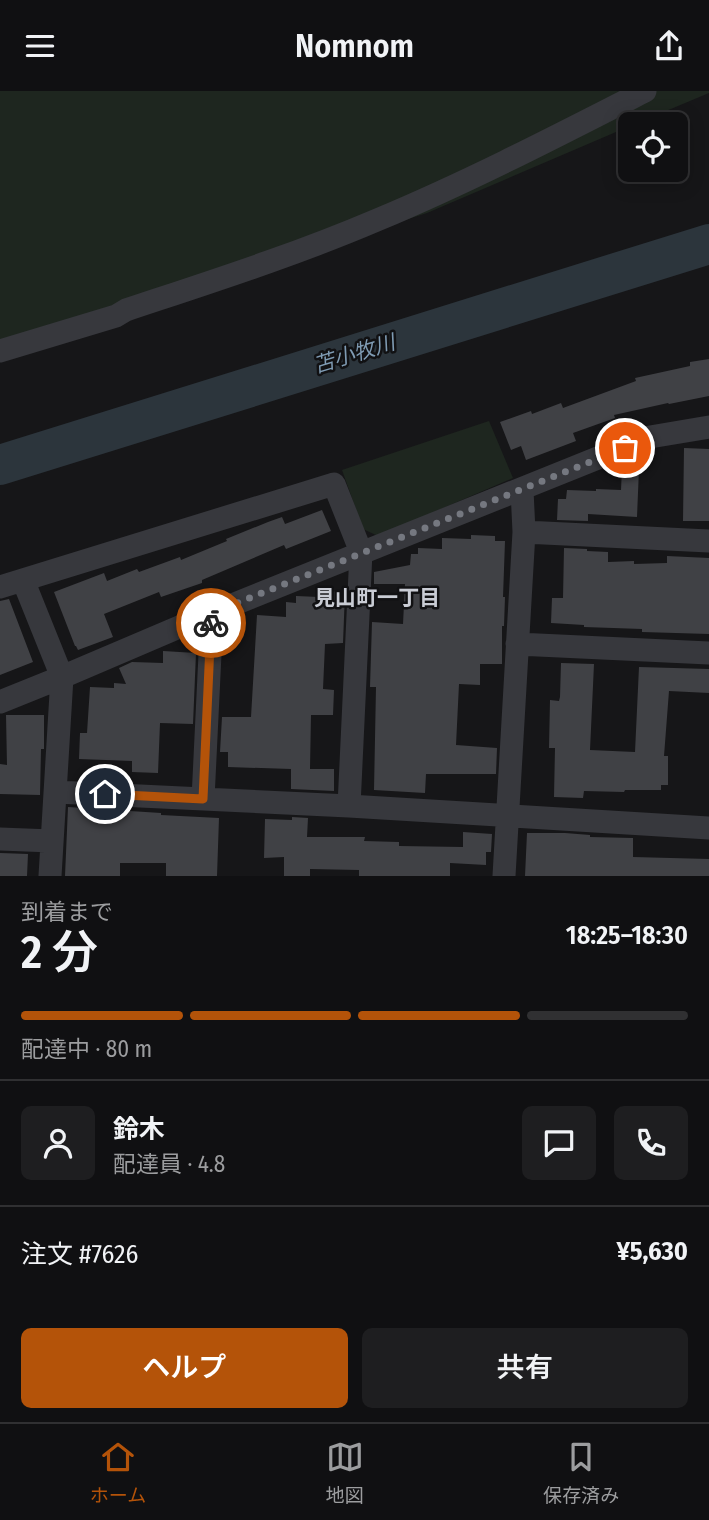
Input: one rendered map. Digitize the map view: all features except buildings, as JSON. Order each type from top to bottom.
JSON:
[{"type":"street","points":[[0,351],[116,316],[126,310],[245,270],[376,221],[522,154],[645,91]]},
{"type":"street","points":[[0,702],[361,552],[650,437],[709,427]]},
{"type":"street","points":[[0,587],[334,484],[361,552],[349,806]]},
{"type":"street","points":[[504,876],[524,532],[522,490]]},
{"type":"street","points":[[524,532],[709,541]]},
{"type":"street","points":[[23,580],[62,677],[50,876]]},
{"type":"street","points":[[203,799],[212,613]]},
{"type":"street","points":[[517,644],[709,653]]},
{"type":"street","points":[[56,792],[349,806],[709,828]]},
{"type":"street","points":[[0,839],[52,841]]},
{"type":"shaded area","points":[[0,91],[709,91],[664,112],[618,112],[618,131],[427,213],[0,349]]},
{"type":"shaded area","points":[[489,421],[513,478],[378,536],[363,529],[342,470]]},
{"type":"waterway","name":"苫小牧川","points":[[0,465],[709,244]]},
{"type":"way so far","points":[[211,623],[212,613],[625,448]]},
{"type":"district","name":"見山町一丁目","points":[[377,598]]},
{"type":"route","points":[[105,794],[203,799],[211,623]]}]
